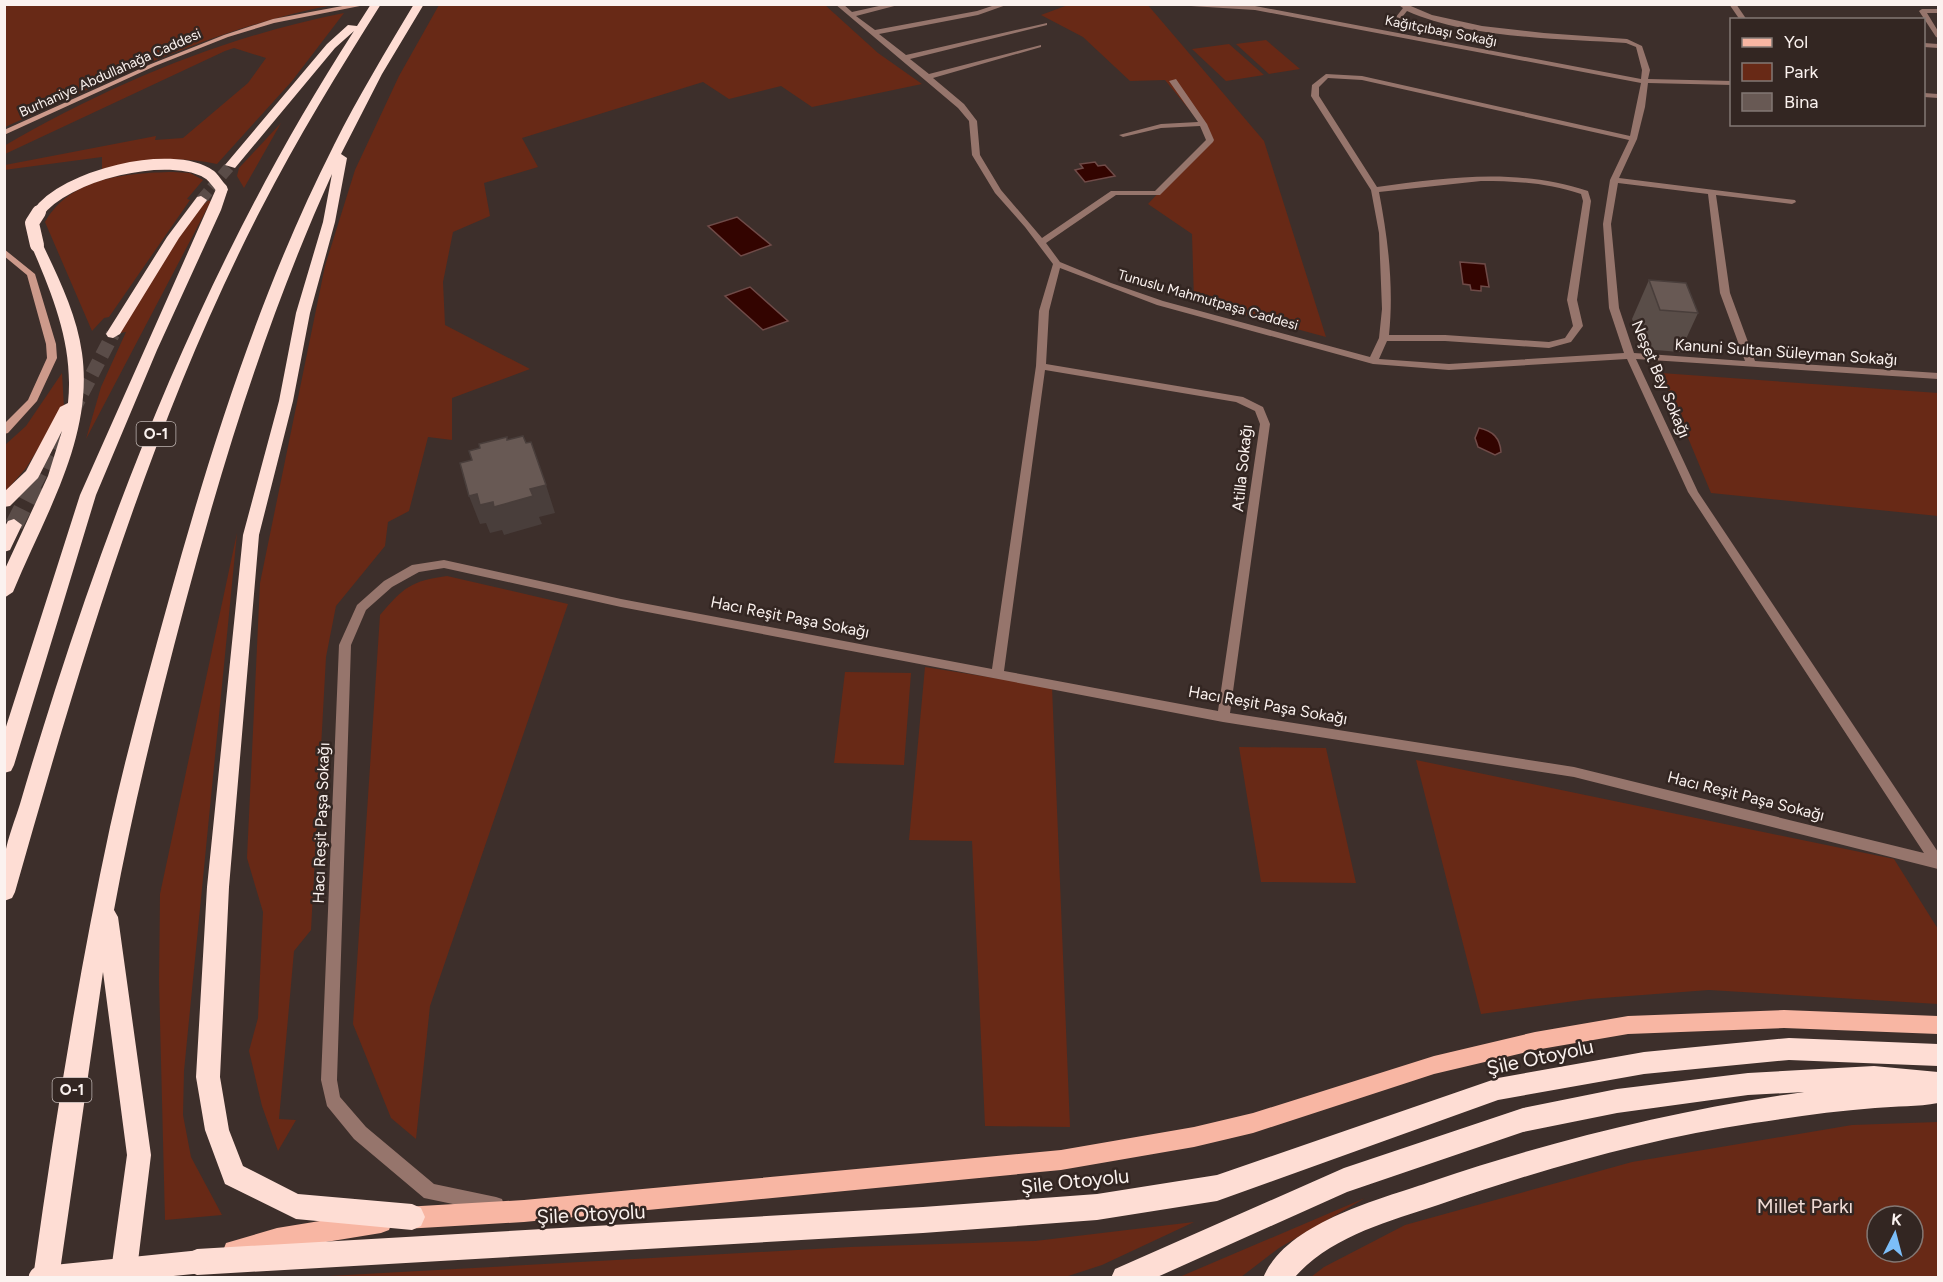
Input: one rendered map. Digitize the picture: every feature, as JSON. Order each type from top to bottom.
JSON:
[{"type":"highway","name":"O-1","points":[[46,1278],[66,1126],[106,903],[138,750],[188,558],[229,420],[287,261],[383,62],[419,4]]},
{"type":"highway","name":"O-1","points":[[4,892],[44,755],[127,507],[176,384],[223,277],[307,111],[373,5]]},
{"type":"highway","points":[[231,165],[331,46],[373,5]]},
{"type":"highway","points":[[344,139],[334,201],[303,313],[286,401],[251,536],[218,887],[208,1077],[217,1130],[234,1175],[296,1206],[412,1217]]},
{"type":"highway","points":[[4,592],[69,438],[76,386],[75,353],[64,314],[32,223],[40,208],[54,195],[93,177],[126,168],[179,166],[204,171],[218,180],[222,189],[215,210],[150,350],[88,495],[4,765]]},
{"type":"highway","points":[[113,334],[173,237],[201,200]]},
{"type":"highway","points":[[4,502],[32,474],[61,423],[76,386]]},
{"type":"highway","points":[[4,546],[14,525]]},
{"type":"highway","points":[[106,903],[139,1155],[123,1278]]},
{"type":"highway","name":"Şile Otoyolu","points":[[40,1278],[197,1262],[911,1221],[1097,1207],[1217,1188],[1498,1089],[1644,1063],[1789,1049],[1938,1055]]},
{"type":"highway","points":[[1124,1278],[1344,1180],[1523,1120],[1617,1101],[1748,1084],[1874,1077],[1938,1083]]},
{"type":"highway","points":[[1276,1278],[1302,1251],[1351,1223],[1510,1167],[1608,1140],[1728,1114],[1863,1096],[1938,1092]]},
{"type":"main road","name":"Burhaniye Abdullahağa Caddesi","points":[[4,133],[18,129],[153,65],[226,36],[273,21],[373,5]]},
{"type":"main road","points":[[4,139],[18,129]]},
{"type":"main road","points":[[4,251],[31,274],[51,344],[52,358],[32,401],[4,431]]},
{"type":"main road","points":[[197,1262],[277,1239],[412,1217],[524,1211],[1061,1160],[1194,1137],[1253,1124],[1434,1065],[1535,1041],[1628,1025],[1784,1019],[1938,1025]]},
{"type":"street","points":[[838,4],[928,77],[973,121],[976,155],[998,191],[1057,264],[1044,311],[1041,366],[997,675]]},
{"type":"street","points":[[850,15],[898,4]]},
{"type":"street","points":[[872,33],[978,13],[1006,4]]},
{"type":"street","name":"Kağıtçıbaşı Sokağı","points":[[1162,4],[1255,8],[1643,81],[1730,83]]},
{"type":"street","points":[[1732,4],[1742,18]]},
{"type":"street","points":[[1392,26],[1403,6]]},
{"type":"street","name":"Neşet Bey Sokağı","points":[[1403,6],[1446,21],[1497,32],[1539,37],[1627,41],[1638,46],[1646,69],[1633,139],[1614,180],[1607,224],[1614,308],[1630,356],[1693,492],[1938,863]]},
{"type":"street","points":[[1938,11],[1922,11],[1938,36]]},
{"type":"street","points":[[903,58],[1045,24]]},
{"type":"street","points":[[928,77],[1038,46]]},
{"type":"street","points":[[1373,362],[1384,338],[1388,309],[1383,233],[1375,190],[1315,96],[1315,87],[1326,76],[1362,78],[1633,139]]},
{"type":"street","points":[[1041,242],[1114,194],[1157,193],[1210,140],[1203,124],[1173,81]]},
{"type":"street","points":[[1123,135],[1161,126],[1203,124]]},
{"type":"street","points":[[1375,190],[1438,181],[1523,180],[1570,186],[1585,193],[1587,201],[1572,300],[1578,326],[1568,340],[1549,345],[1444,338],[1384,338]]},
{"type":"street","points":[[1614,180],[1792,202]]},
{"type":"street","points":[[1712,193],[1725,293],[1750,362]]},
{"type":"street","name":"Tunuslu Mahmutpaşa Caddesi","points":[[1057,264],[1160,303],[1373,362],[1449,367],[1630,356]]},
{"type":"street","name":"Kanuni Sultan Süleyman Sokağı","points":[[1630,356],[1938,376]]},
{"type":"street","name":"Atilla Sokağı","points":[[1041,366],[1239,399],[1259,409],[1265,424],[1223,717]]},
{"type":"street","name":"Hacı Reşit Paşa Sokağı","points":[[524,1211],[430,1192],[360,1133],[333,1101],[329,1080],[345,645],[361,608],[388,584],[416,568],[444,564],[621,603],[1223,717],[1574,772],[1938,863]]},
{"type":"green space","points":[[1147,4],[1264,141],[1326,337],[1194,301],[1192,234],[1148,204],[1211,136],[1165,80],[1130,81],[1083,37],[1041,15],[1068,5]]},
{"type":"green space","points":[[4,5],[333,5],[290,15],[206,41],[125,73],[5,127]]},
{"type":"green space","points":[[439,5],[825,5],[878,53],[922,84],[812,107],[781,86],[729,99],[703,82],[522,138],[538,167],[484,183],[490,216],[453,232],[443,282],[445,325],[530,369],[452,398],[452,440],[428,437],[409,511],[388,522],[385,546],[336,606],[326,657],[311,930],[294,951],[279,1119],[296,1120],[278,1151],[262,1106],[249,1051],[258,1018],[263,912],[247,858],[260,583],[325,266],[355,170],[399,76]]},
{"type":"green space","points":[[344,13],[292,81],[217,164],[188,160],[159,160],[102,169],[102,157],[4,170],[5,165],[156,136],[155,140],[183,138],[248,83],[266,58],[234,48],[225,51],[5,154],[4,146],[85,102],[169,65],[255,35]]},
{"type":"green space","points":[[1266,40],[1300,69],[1269,74],[1236,44]]},
{"type":"green space","points":[[1229,44],[1264,75],[1226,81],[1192,49]]},
{"type":"green space","points":[[281,123],[244,188],[237,176],[239,168]]},
{"type":"green space","points":[[190,173],[203,180],[187,199],[190,200],[109,317],[104,318],[92,331],[45,222],[69,195],[101,180],[137,174]]},
{"type":"green space","points":[[205,200],[211,201],[86,439],[101,387],[126,332],[120,333],[177,239]]},
{"type":"green space","points":[[62,373],[64,408],[26,468],[5,492],[5,445],[26,426]]},
{"type":"green space","points":[[1661,373],[1938,393],[1938,516],[1711,493]]},
{"type":"green space","points":[[237,533],[184,1071],[183,1115],[191,1157],[222,1215],[165,1220],[159,981],[160,894]]},
{"type":"green space","points":[[447,576],[568,604],[430,1006],[416,1139],[391,1118],[353,1024],[380,615],[409,587],[425,580]]},
{"type":"green space","points":[[925,667],[1052,687],[1070,1127],[985,1126],[972,841],[909,840]]},
{"type":"green space","points":[[845,672],[911,673],[904,765],[834,763]]},
{"type":"green space","points":[[1239,747],[1326,748],[1356,883],[1261,882]]},
{"type":"green space","points":[[1416,760],[1894,859],[1938,929],[1938,1004],[1709,990],[1589,999],[1481,1014]]},
{"type":"green space","name":"Millet Parkı","points":[[1938,1122],[1938,1277],[1311,1277],[1324,1267],[1405,1225],[1632,1162],[1852,1125]]},
{"type":"green space","points":[[1365,1198],[1279,1248],[1241,1277],[1177,1278]]},
{"type":"green space","points":[[1194,1222],[1102,1265],[1065,1277],[311,1277],[850,1247],[1035,1241]]},
{"type":"shaded area","points":[[1095,162],[1098,166],[1105,165],[1115,176],[1085,182],[1075,170],[1083,168],[1080,164]]},
{"type":"shaded area","points":[[737,217],[771,245],[741,256],[708,226]]},
{"type":"shaded area","points":[[1460,262],[1485,264],[1489,287],[1481,286],[1481,291],[1471,290],[1470,285],[1463,284]]},
{"type":"shaded area","points":[[750,287],[788,321],[763,330],[725,296]]},
{"type":"shaded area","points":[[1479,428],[1495,436],[1501,452],[1495,455],[1478,447],[1475,438]]},
{"type":"building","points":[[1649,280],[1686,283],[1698,313],[1660,310]]},
{"type":"building","points":[[523,436],[526,443],[531,442],[546,485],[530,489],[533,496],[494,507],[493,502],[480,505],[477,494],[469,496],[460,463],[472,460],[469,451],[480,448],[479,444],[507,437],[507,440]]},
{"type":"tunnel","points":[[201,200],[231,165]]},
{"type":"tunnel","points":[[34,486],[113,334]]},
{"type":"tunnel","points":[[14,525],[35,484]]}]
